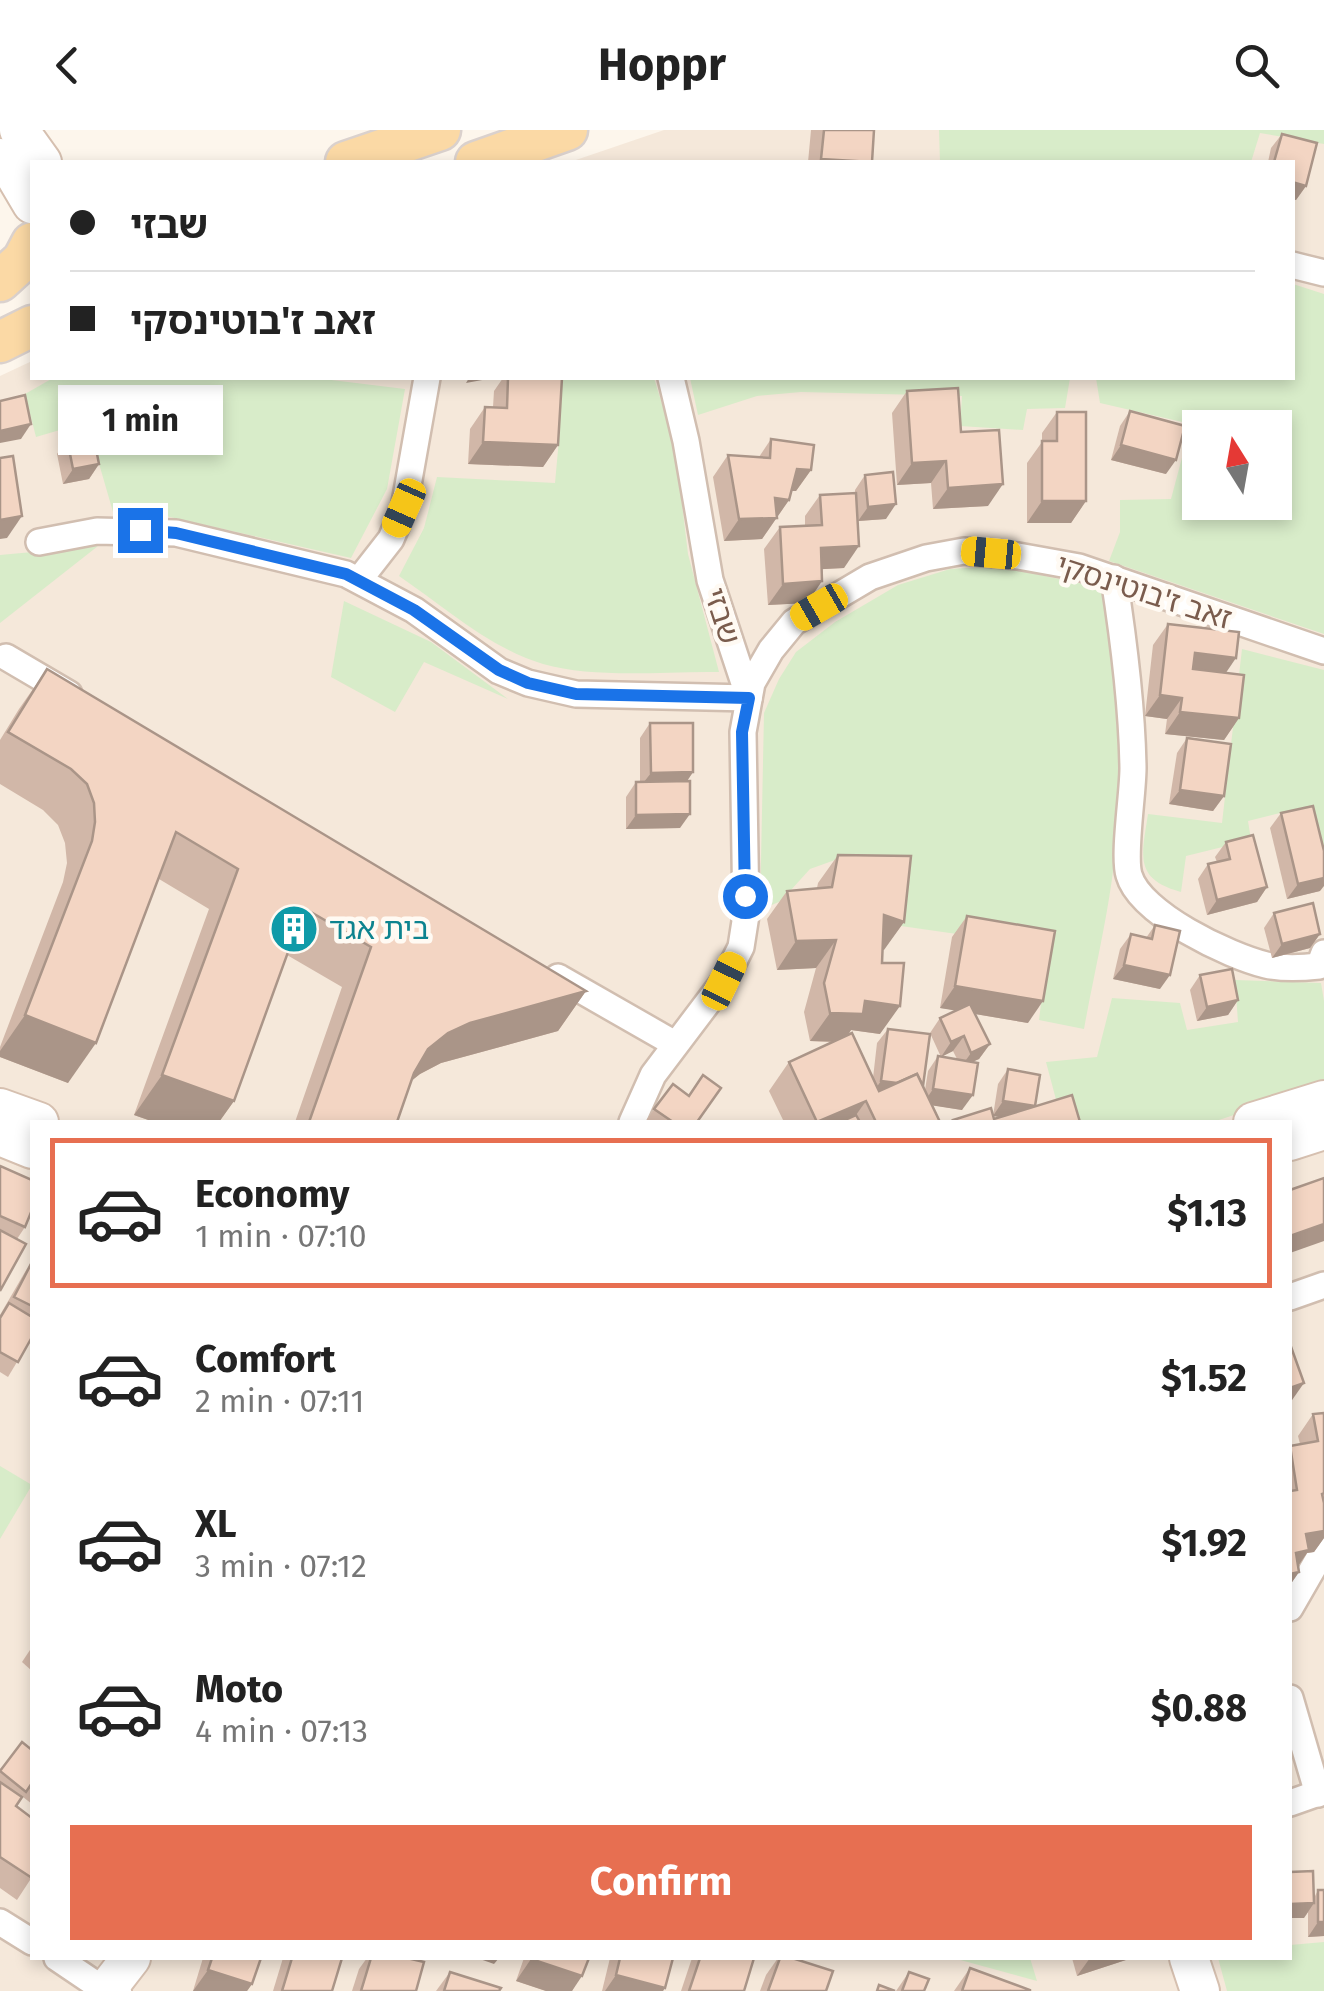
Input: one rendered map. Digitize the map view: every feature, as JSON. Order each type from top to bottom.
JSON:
[{"type":"main road","points":[[352,160],[440,130]]},
{"type":"main road","points":[[482,160],[566,130]]},
{"type":"main road","points":[[0,283],[24,260],[30,247]]},
{"type":"main road","points":[[0,283],[30,272]]},
{"type":"main road","points":[[0,342],[30,327]]},
{"type":"street","points":[[18,130],[40,160]]},
{"type":"street","points":[[0,158],[30,201]]},
{"type":"street","points":[[1295,267],[1324,273]]},
{"type":"street","points":[[358,580],[390,539],[404,508],[427,380]]},
{"type":"street","name":"שבזי","points":[[633,1120],[654,1074],[724,981],[741,947],[746,915],[742,732],[749,698],[710,580],[671,380]]},
{"type":"street","points":[[39,542],[97,530],[176,533],[346,574],[414,610],[499,670],[528,683],[576,694],[749,698]]},
{"type":"street","name":"זאב ז'בוטינסקי","points":[[749,698],[752,682],[794,622],[870,577],[926,558],[964,551],[1079,566],[1324,651]]},
{"type":"street","points":[[1114,578],[1128,665],[1133,772],[1128,872],[1136,890],[1153,907],[1228,954],[1269,966],[1296,968],[1319,966],[1324,953]]},
{"type":"street","points":[[6,658],[91,707]]},
{"type":"street","points":[[535,964],[675,1044]]},
{"type":"street","points":[[1259,1120],[1324,1100]]},
{"type":"street","points":[[0,1108],[33,1120]]},
{"type":"street","points":[[1292,1140],[1324,1130]]},
{"type":"street","points":[[0,1136],[30,1148]]},
{"type":"street","points":[[1292,1296],[1324,1285]]},
{"type":"street","points":[[1292,1605],[1324,1549]]},
{"type":"street","points":[[1292,1704],[1321,1793],[1292,1802]]},
{"type":"street","points":[[0,1922],[30,1941]]},
{"type":"street","points":[[59,1960],[108,1990],[130,1960]]},
{"type":"street","points":[[1190,1960],[1200,1991]]},
{"type":"shaded area","points":[[664,130],[1324,130],[1324,1991],[0,1991],[0,376],[30,362],[30,380],[1295,380],[1295,160],[576,160]]},
{"type":"green space","points":[[939,130],[1324,130],[1324,144],[1260,133],[1252,160],[940,160]]},
{"type":"green space","points":[[1295,285],[1324,294],[1324,634],[1109,561],[1120,532],[1120,500],[1171,499],[1182,458],[1182,520],[1292,520],[1292,410],[1182,410],[1182,422],[1100,403],[1096,380],[1295,380]]},
{"type":"green space","points":[[50,380],[331,380],[405,389],[387,489],[351,558],[161,515],[113,512],[87,422],[36,437],[25,394]]},
{"type":"green space","points":[[552,380],[655,380],[675,446],[688,554],[719,672],[607,673],[543,664],[486,637],[399,576],[424,528],[437,477],[555,483],[560,428]]},
{"type":"green space","points":[[690,380],[1070,380],[1065,408],[1027,409],[1023,430],[960,426],[962,396],[801,392],[757,396],[698,415]]},
{"type":"green space","points":[[98,546],[0,623],[0,555]]},
{"type":"green space","points":[[997,566],[1107,589],[1116,697],[1118,807],[1109,898],[1084,1029],[1039,1020],[1048,947],[894,925],[835,860],[810,869],[781,901],[760,910],[764,713],[796,652],[835,622],[898,585],[950,569]]},
{"type":"green space","points":[[344,601],[431,642],[508,699],[424,662],[395,712],[331,677]]},
{"type":"green space","points":[[1242,649],[1324,670],[1324,852],[1304,807],[1248,821],[1251,840],[1186,856],[1181,892],[1155,880],[1144,864],[1148,814],[1222,823]]},
{"type":"green space","points":[[1235,980],[1321,983],[1324,1085],[1219,1120],[1061,1120],[1046,1062],[1097,1057],[1112,998],[1180,1003],[1187,1030],[1238,1022]]},
{"type":"green space","points":[[0,1466],[30,1484],[30,1488],[0,1539]]},
{"type":"green space","points":[[1324,1942],[1324,1991],[1227,1991],[1219,1960],[1292,1960],[1292,1945]]},
{"type":"green space","points":[[960,1960],[1031,1960],[1037,1981]]},
{"type":"building","points":[[824,130],[874,130],[872,160],[821,159]]},
{"type":"building","points":[[1282,134],[1317,143],[1306,186],[1295,183],[1295,160],[1275,160]]},
{"type":"building","points":[[508,380],[562,380],[558,445],[483,442],[485,407],[507,408]]},
{"type":"building","points":[[958,388],[961,432],[999,430],[1003,484],[948,488],[946,461],[912,463],[907,391]]},
{"type":"building","points":[[25,395],[31,424],[0,431],[0,401]]},
{"type":"building","points":[[1130,411],[1182,425],[1176,460],[1121,445]]},
{"type":"building","points":[[1057,412],[1086,412],[1086,501],[1042,501],[1042,441],[1057,441]]},
{"type":"building","points":[[93,434],[99,464],[73,469],[67,439]]},
{"type":"building","points":[[771,439],[814,445],[811,470],[797,469],[789,500],[775,498],[777,518],[739,519],[728,455],[770,458]]},
{"type":"building","points":[[13,456],[22,516],[0,520],[0,458]]},
{"type":"building","points":[[893,472],[896,504],[868,507],[865,475]]},
{"type":"building","points":[[856,493],[859,546],[821,548],[822,581],[783,584],[780,527],[822,525],[820,495]]},
{"type":"building","points":[[1168,624],[1239,632],[1236,658],[1195,653],[1193,669],[1244,675],[1239,718],[1180,712],[1182,698],[1160,695]]},
{"type":"building","name":"בית אגד","points":[[47,669],[586,991],[470,1023],[448,1033],[428,1049],[414,1073],[398,1120],[310,1120],[371,947],[304,908],[234,1101],[162,1075],[238,869],[176,832],[96,1043],[25,1015],[92,841],[94,803],[87,784],[71,769],[8,732]]},
{"type":"building","points":[[650,723],[693,723],[693,772],[651,773]]},
{"type":"building","points":[[1187,738],[1231,744],[1224,796],[1180,790]]},
{"type":"building","points":[[690,781],[690,814],[636,815],[636,782]]},
{"type":"building","points":[[1313,806],[1324,851],[1324,878],[1298,884],[1281,813]]},
{"type":"building","points":[[1253,835],[1267,887],[1217,900],[1208,864],[1230,859],[1226,842]]},
{"type":"building","points":[[838,855],[911,856],[904,922],[884,915],[882,963],[904,963],[900,1006],[865,1001],[863,1014],[830,1013],[824,983],[836,940],[796,941],[787,891],[832,887]]},
{"type":"building","points":[[1313,903],[1320,934],[1282,944],[1274,913]]},
{"type":"building","points":[[967,916],[1055,931],[1043,1001],[955,986]]},
{"type":"building","points":[[1155,925],[1180,931],[1170,975],[1124,965],[1131,934],[1152,939]]},
{"type":"building","points":[[1232,969],[1238,1000],[1207,1007],[1200,975]]},
{"type":"building","points":[[970,1004],[990,1044],[971,1053],[964,1036],[951,1042],[940,1018]]},
{"type":"building","points":[[888,1029],[930,1034],[923,1086],[917,1074],[897,1083],[881,1081]]},
{"type":"building","points":[[852,1033],[879,1091],[917,1074],[939,1120],[875,1120],[866,1101],[816,1120],[789,1062]]},
{"type":"building","points":[[938,1056],[978,1063],[973,1095],[933,1089]]},
{"type":"building","points":[[1008,1069],[1040,1075],[1035,1106],[1003,1101]]},
{"type":"building","points":[[703,1075],[721,1088],[698,1120],[670,1120],[654,1109],[673,1084],[689,1096]]},
{"type":"building","points":[[1072,1095],[1079,1120],[953,1120],[991,1108],[994,1119]]},
{"type":"building","points":[[0,1166],[30,1179],[30,1215],[25,1227],[0,1216]]},
{"type":"building","points":[[1324,1178],[1324,1224],[1292,1235],[1292,1189]]},
{"type":"building","points":[[0,1230],[26,1244],[0,1291]]},
{"type":"building","points":[[30,1266],[30,1305],[14,1297]]},
{"type":"building","points":[[9,1303],[30,1316],[30,1341],[18,1362],[0,1352],[0,1318]]},
{"type":"building","points":[[1292,1350],[1304,1383],[1292,1387]]},
{"type":"building","points":[[1324,1413],[1324,1531],[1306,1534],[1309,1550],[1296,1553],[1299,1572],[1292,1574],[1292,1491],[1297,1490],[1292,1446],[1318,1441],[1313,1414]]},
{"type":"building","points":[[22,1742],[30,1748],[30,1786],[26,1792],[0,1771]]},
{"type":"building","points":[[0,1782],[22,1797],[16,1806],[30,1816],[30,1877],[0,1857]]},
{"type":"building","points":[[1313,1871],[1314,1903],[1292,1904],[1292,1872]]},
{"type":"building","points":[[1318,1890],[1324,1890],[1324,1922],[1318,1922]]},
{"type":"building","points":[[211,1960],[260,1960],[252,1984],[208,1970]]},
{"type":"building","points":[[291,1960],[341,1960],[332,1991],[282,1991]]},
{"type":"building","points":[[370,1960],[424,1962],[416,1991],[361,1991]]},
{"type":"building","points":[[534,1960],[588,1960],[582,1976]]},
{"type":"building","points":[[620,1960],[672,1960],[665,1988],[616,1975]]},
{"type":"building","points":[[699,1960],[753,1960],[744,1991],[689,1991]]},
{"type":"building","points":[[779,1960],[798,1960],[833,1971],[826,1991],[768,1991]]},
{"type":"building","points":[[970,1968],[1030,1990],[1030,1991],[962,1991]]},
{"type":"building","points":[[450,1972],[501,1988],[444,1991]]},
{"type":"building","points":[[909,1972],[929,1979],[924,1991],[902,1991]]},
{"type":"place","name":"בית אגד","points":[[294,929]]},
{"type":"route","points":[[140,530],[176,533],[346,574],[414,610],[499,670],[528,683],[576,694],[749,698],[742,732],[745,896]]}]
